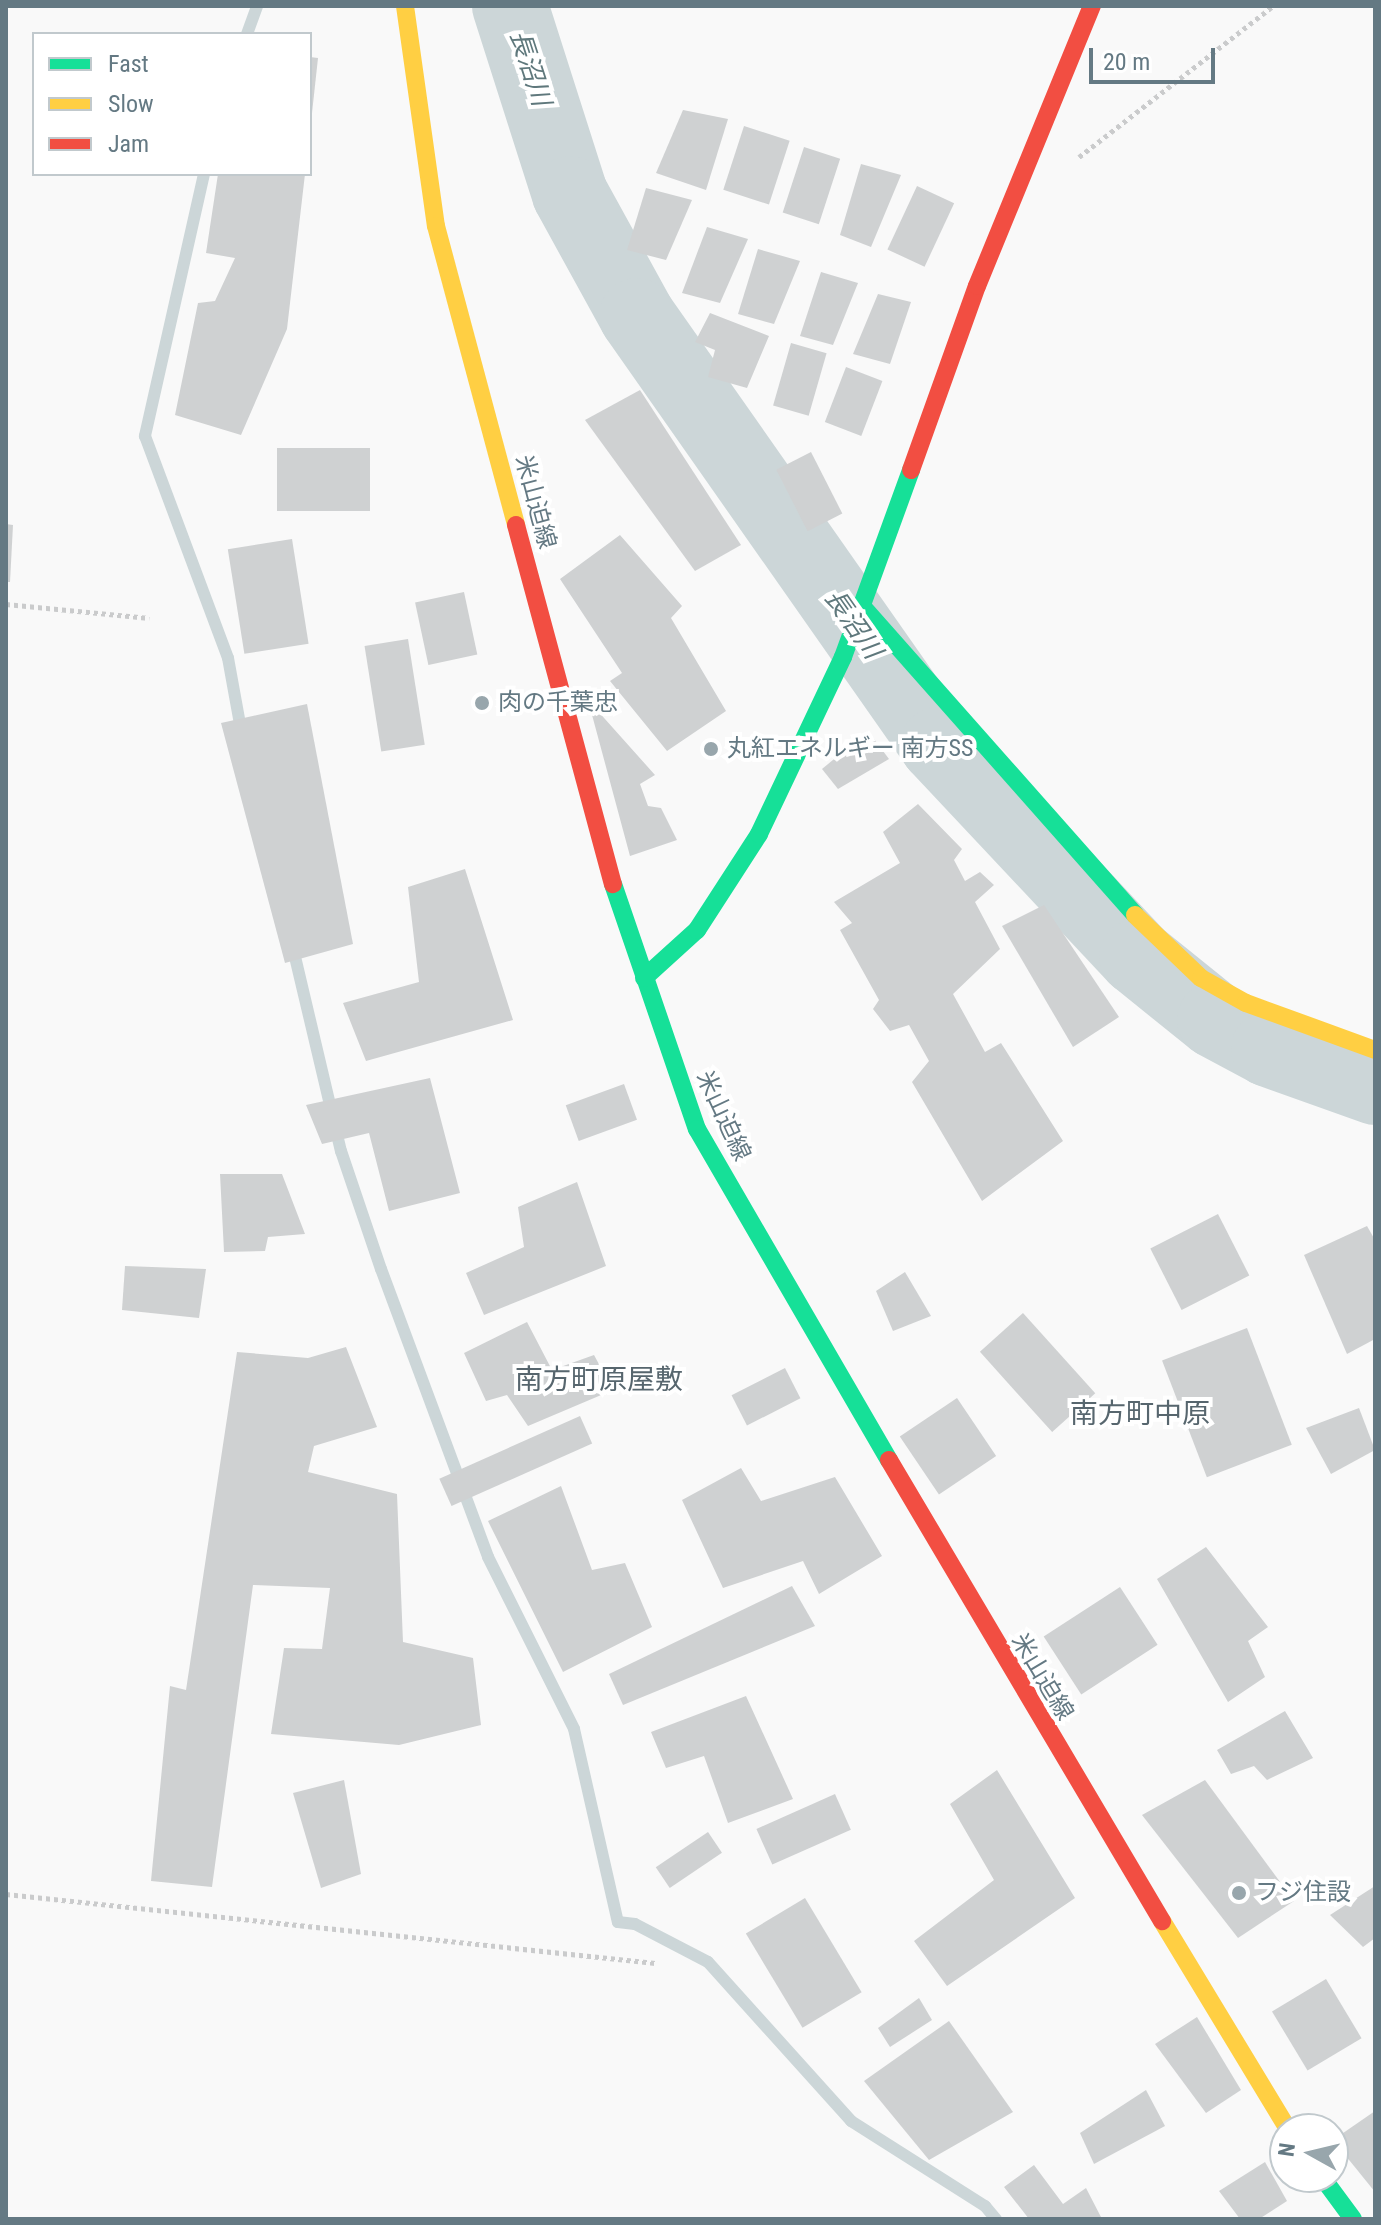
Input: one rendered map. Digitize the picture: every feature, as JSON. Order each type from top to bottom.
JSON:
[{"type":"main road","name":"米山迫線","points":[[405,6],[436,226],[624,924],[697,1129],[1017,1682],[1278,2113]]},
{"type":"main road","points":[[644,978],[697,930],[759,834],[843,657],[977,286],[1092,6]]},
{"type":"main road","points":[[860,609],[1159,943],[1201,978],[1246,1003],[1375,1050]]},
{"type":"main road","points":[[1334,2193],[1353,2219]]},
{"type":"path","points":[[1076,159],[1273,6]]},
{"type":"path","points":[[6,604],[149,618]]},
{"type":"path","points":[[6,1894],[655,1963]]},
{"type":"building","points":[[312,57],[318,58],[312,113]]},
{"type":"building","points":[[683,110],[728,119],[706,190],[656,173]]},
{"type":"building","points":[[744,126],[790,141],[769,205],[723,190]]},
{"type":"building","points":[[804,147],[840,159],[819,224],[783,213]]},
{"type":"building","points":[[861,164],[901,175],[871,247],[840,235]]},
{"type":"building","points":[[218,176],[305,176],[287,329],[241,435],[175,415],[198,303],[215,301],[235,258],[206,253]]},
{"type":"building","points":[[917,186],[954,203],[925,267],[887,249]]},
{"type":"building","points":[[646,188],[692,200],[666,260],[627,250]]},
{"type":"building","points":[[707,227],[748,239],[720,303],[682,293]]},
{"type":"building","points":[[758,249],[800,261],[774,324],[738,314]]},
{"type":"building","points":[[821,272],[858,283],[833,345],[800,336]]},
{"type":"building","points":[[878,294],[911,302],[890,364],[853,354]]},
{"type":"building","points":[[710,313],[769,336],[747,388],[708,377],[715,350],[695,342]]},
{"type":"building","points":[[791,343],[827,353],[809,416],[773,405]]},
{"type":"building","points":[[846,367],[882,381],[861,436],[825,422]]},
{"type":"building","points":[[640,390],[741,545],[695,571],[585,420]]},
{"type":"building","points":[[277,448],[370,448],[370,511],[277,511]]},
{"type":"building","points":[[811,452],[842,513],[808,531],[776,470]]},
{"type":"building","points":[[6,524],[13,525],[10,582],[6,582]]},
{"type":"building","points":[[620,535],[682,606],[671,618],[726,711],[667,751],[610,681],[622,673],[560,579]]},
{"type":"building","points":[[292,539],[309,644],[244,654],[228,549]]},
{"type":"building","points":[[464,592],[477,655],[428,665],[415,602]]},
{"type":"building","points":[[408,639],[425,745],[381,752],[365,646]]},
{"type":"building","points":[[588,700],[655,775],[640,784],[648,806],[661,808],[677,840],[630,856]]},
{"type":"building","points":[[307,704],[353,944],[285,963],[221,723]]},
{"type":"building","points":[[868,731],[889,759],[838,789],[822,769]]},
{"type":"building","points":[[918,804],[962,849],[954,860],[965,881],[980,872],[994,885],[975,902],[1000,949],[953,994],[985,1052],[1001,1043],[1063,1141],[982,1201],[912,1082],[929,1061],[909,1025],[890,1031],[873,1009],[879,1000],[840,930],[852,923],[834,902],[900,863],[883,832]]},
{"type":"building","points":[[465,869],[513,1020],[366,1061],[343,1003],[419,982],[408,887]]},
{"type":"building","points":[[1044,905],[1119,1017],[1073,1047],[1002,926]]},
{"type":"building","points":[[430,1078],[460,1193],[389,1211],[369,1133],[322,1144],[306,1105]]},
{"type":"building","points":[[624,1084],[637,1120],[579,1141],[566,1105]]},
{"type":"building","points":[[220,1174],[282,1174],[305,1234],[268,1237],[265,1251],[224,1252]]},
{"type":"building","points":[[577,1182],[606,1266],[484,1315],[466,1273],[524,1247],[518,1207]]},
{"type":"building","points":[[1218,1214],[1249,1275],[1182,1310],[1150,1249]]},
{"type":"building","points":[[1367,1226],[1375,1240],[1375,1339],[1347,1354],[1304,1255]]},
{"type":"building","points":[[125,1266],[206,1269],[199,1318],[122,1310]]},
{"type":"building","points":[[905,1272],[931,1316],[893,1331],[876,1291]]},
{"type":"building","points":[[1023,1313],[1095,1393],[1052,1432],[980,1352]]},
{"type":"building","points":[[527,1322],[552,1370],[594,1355],[613,1390],[528,1426],[507,1395],[486,1401],[464,1353]]},
{"type":"building","points":[[1247,1328],[1292,1445],[1207,1477],[1162,1361]]},
{"type":"building","points":[[346,1347],[377,1427],[314,1446],[308,1472],[397,1494],[403,1642],[473,1658],[481,1725],[399,1745],[271,1734],[284,1648],[322,1649],[330,1588],[253,1585],[212,1887],[151,1881],[170,1686],[186,1690],[237,1352],[308,1358]]},
{"type":"building","points":[[785,1368],[800,1398],[747,1426],[732,1395]]},
{"type":"building","points":[[957,1398],[996,1456],[939,1495],[900,1437]]},
{"type":"building","points":[[1359,1408],[1375,1450],[1331,1474],[1306,1428]]},
{"type":"building","points":[[580,1416],[592,1443],[452,1506],[439,1479]]},
{"type":"building","points":[[741,1468],[761,1501],[835,1477],[882,1556],[819,1594],[803,1561],[723,1588],[682,1500]]},
{"type":"building","points":[[561,1486],[592,1570],[625,1563],[652,1627],[563,1672],[488,1521]]},
{"type":"building","points":[[1206,1547],[1268,1627],[1248,1641],[1265,1677],[1228,1702],[1157,1579]]},
{"type":"building","points":[[792,1586],[815,1626],[623,1705],[609,1674]]},
{"type":"building","points":[[1120,1587],[1158,1645],[1081,1694],[1044,1637]]},
{"type":"building","points":[[746,1696],[793,1799],[728,1823],[704,1756],[666,1768],[651,1732]]},
{"type":"building","points":[[1285,1711],[1313,1758],[1267,1780],[1254,1766],[1231,1774],[1217,1750]]},
{"type":"building","points":[[997,1770],[1075,1898],[947,1986],[914,1941],[994,1880],[950,1804]]},
{"type":"building","points":[[344,1780],[361,1874],[321,1888],[293,1793]]},
{"type":"building","points":[[1205,1780],[1294,1901],[1238,1938],[1142,1815]]},
{"type":"building","points":[[835,1794],[851,1830],[772,1865],[756,1829]]},
{"type":"building","points":[[708,1832],[722,1853],[670,1888],[656,1867]]},
{"type":"building","points":[[1375,1886],[1375,1938],[1363,1947],[1330,1915]]},
{"type":"building","points":[[805,1898],[862,1992],[803,2028],[746,1934]]},
{"type":"building","points":[[1326,1979],[1362,2038],[1308,2071],[1272,2011]]},
{"type":"building","points":[[919,1998],[932,2020],[890,2047],[878,2028]]},
{"type":"building","points":[[1197,2017],[1241,2090],[1206,2113],[1155,2044]]},
{"type":"building","points":[[949,2021],[1013,2112],[929,2160],[864,2081]]},
{"type":"building","points":[[1146,2090],[1165,2126],[1094,2164],[1080,2133]]},
{"type":"building","points":[[1375,2111],[1375,2192],[1349,2160],[1349,2129]]},
{"type":"building","points":[[1265,2162],[1269,2169],[1269,2193],[1282,2193],[1287,2201],[1259,2219],[1240,2219],[1219,2191]]},
{"type":"building","points":[[1034,2165],[1063,2204],[1086,2188],[1102,2219],[1029,2219],[1004,2187]]},
{"type":"waterway","points":[[248,32],[257,6]]},
{"type":"waterway","name":"長沼川","points":[[510,6],[570,194],[637,316],[938,745],[1137,957],[1215,1020],[1269,1049],[1375,1087]]},
{"type":"waterway","points":[[204,176],[145,436],[228,658],[242,735]]},
{"type":"waterway","points":[[292,944],[341,1151],[381,1269],[488,1557],[574,1729],[618,1922],[635,1924],[708,1962],[851,2121],[985,2206],[996,2219]]},
{"type":"traffic: fast","points":[[644,978],[697,930],[759,834],[843,657],[911,470]]},
{"type":"traffic: fast","points":[[861,605],[1135,915]]},
{"type":"traffic: fast","points":[[613,884],[697,1129],[889,1460]]},
{"type":"traffic: fast","points":[[1334,2193],[1353,2219]]},
{"type":"traffic: slow","points":[[405,6],[436,226],[516,525]]},
{"type":"traffic: slow","points":[[1135,915],[1201,978],[1246,1003],[1375,1050]]},
{"type":"traffic: slow","points":[[1162,1921],[1278,2113]]},
{"type":"traffic: jam","points":[[911,470],[977,286],[1092,6]]},
{"type":"traffic: jam","points":[[516,525],[613,884]]},
{"type":"traffic: jam","points":[[889,1460],[1162,1921]]},
{"type":"place","name":"肉の千葉忠","points":[[482,703]]},
{"type":"place","name":"丸紅エネルギー 南方SS","points":[[711,749]]},
{"type":"place","name":"フジ住設","points":[[1239,1893]]},
{"type":"district","name":"南方町原屋敷","points":[[599,1380]]},
{"type":"district","name":"南方町中原","points":[[1140,1414]]}]
